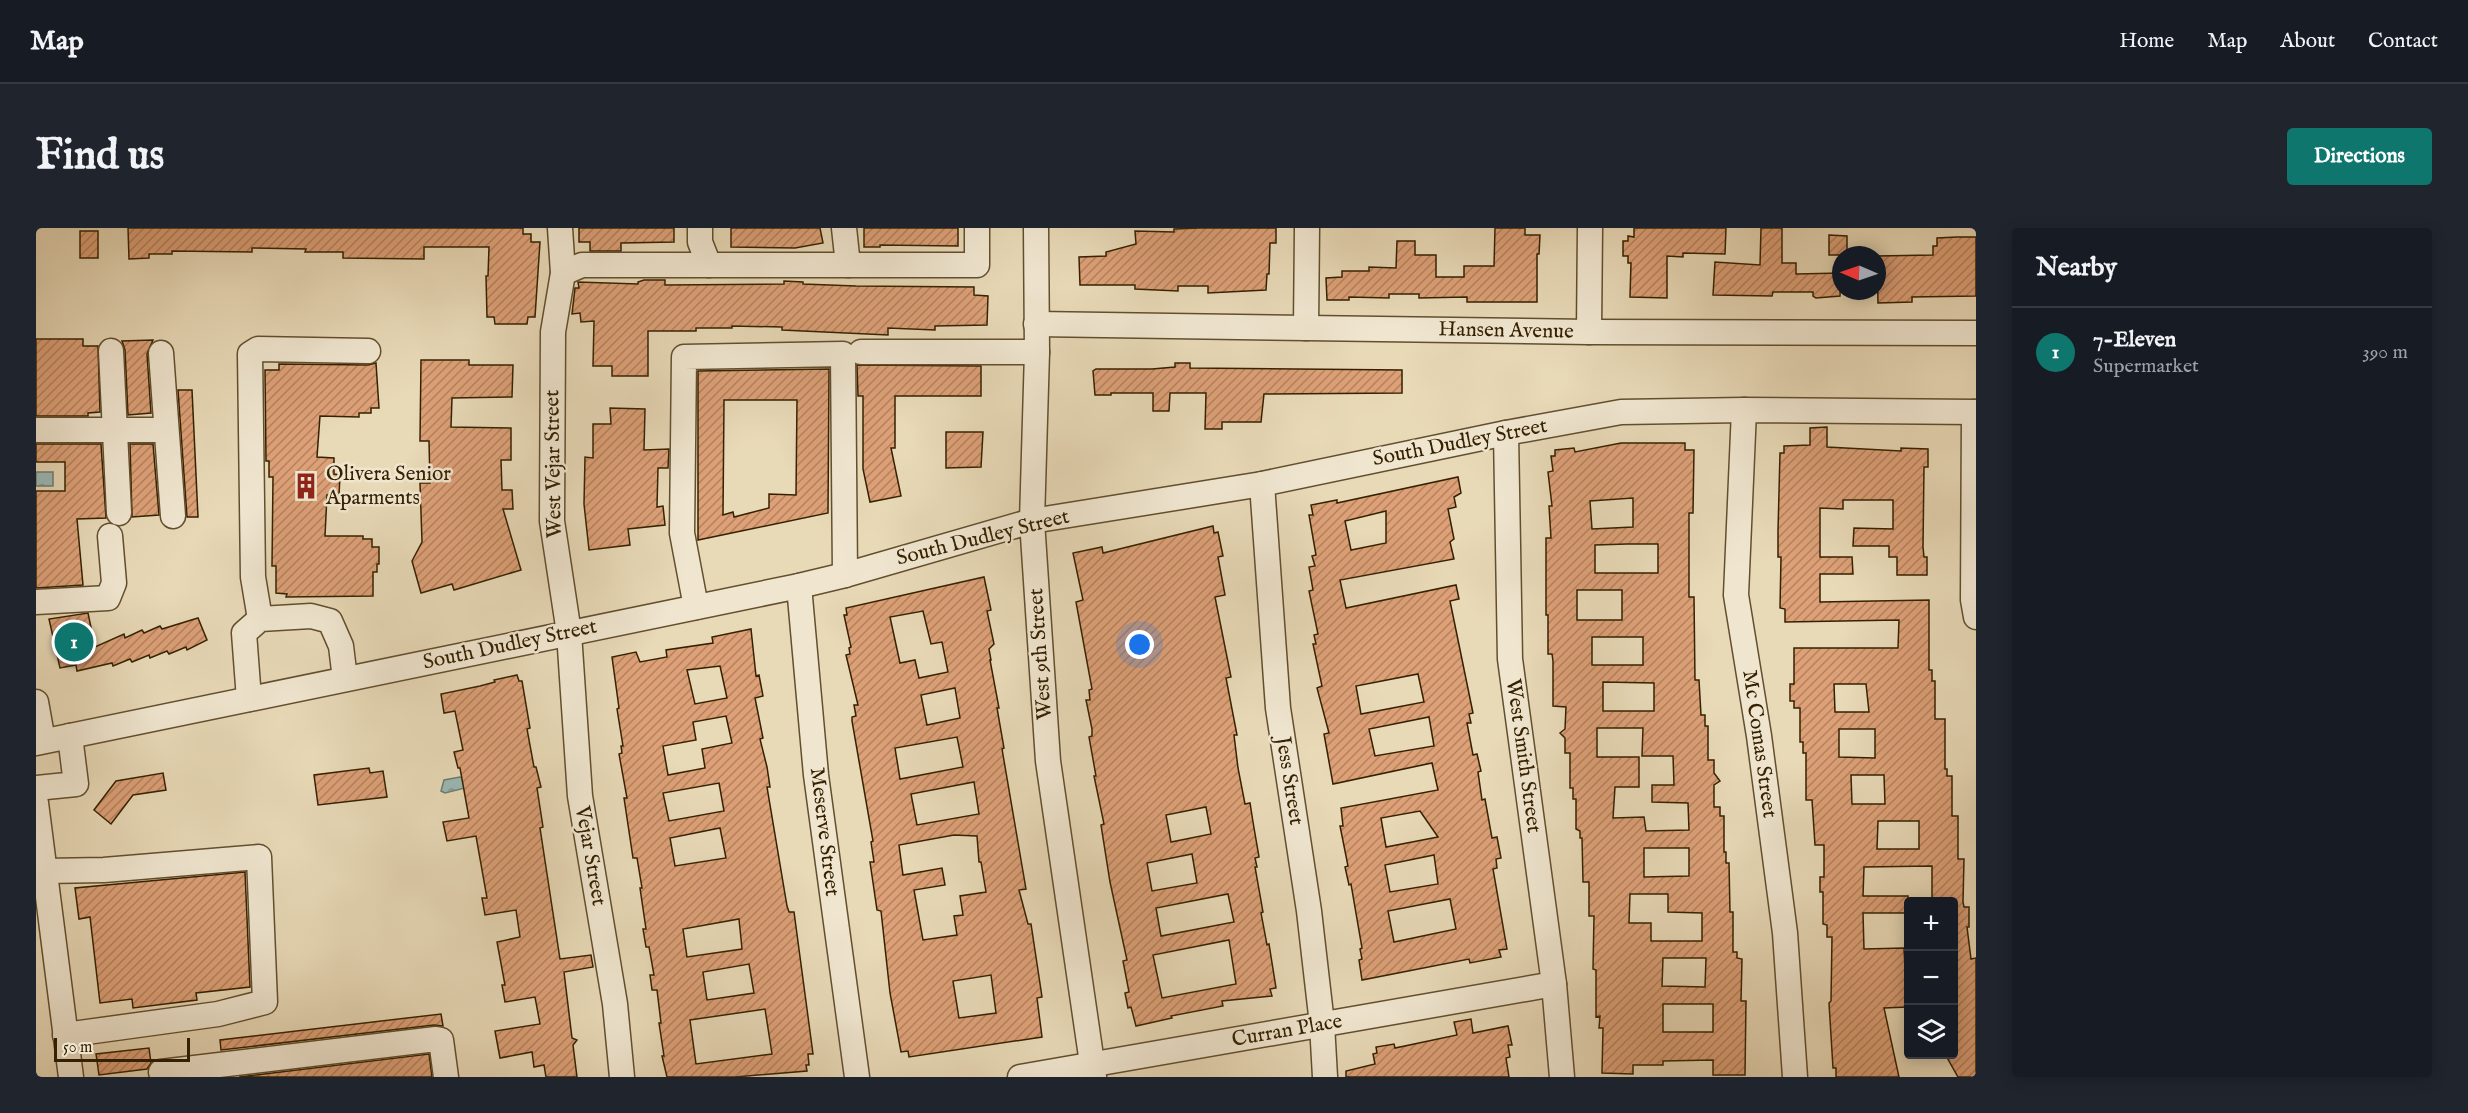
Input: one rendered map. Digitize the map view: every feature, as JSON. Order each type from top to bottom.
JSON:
[{"type":"street","name":"West Vejar Street","points":[[560,228],[564,273],[553,332],[552,521],[568,633]]},
{"type":"street","points":[[700,228],[700,242],[708,265]]},
{"type":"street","points":[[844,228],[848,265]]},
{"type":"street","points":[[564,273],[582,265],[977,265],[977,228]]},
{"type":"street","name":"West 9th Street","points":[[1036,228],[1032,521],[1047,761],[1094,1071]]},
{"type":"street","points":[[1306,328],[1307,228]]},
{"type":"street","points":[[1589,332],[1590,228]]},
{"type":"street","name":"Hansen Avenue","points":[[1036,324],[1589,332],[1976,333]]},
{"type":"street","points":[[260,619],[253,578],[250,354],[258,349],[368,351]]},
{"type":"street","points":[[111,351],[119,513]]},
{"type":"street","points":[[861,352],[1036,352]]},
{"type":"street","points":[[161,353],[172,516]]},
{"type":"street","points":[[696,607],[682,533],[684,357],[843,354],[845,575]]},
{"type":"street","name":"South Dudley Street","points":[[40,742],[800,586],[1032,521],[1262,484],[1506,433],[1621,412],[1744,410],[1975,412]]},
{"type":"street","name":"Mc Comas Street","points":[[1744,410],[1736,595],[1759,736],[1785,933],[1795,1077]]},
{"type":"street","points":[[1975,412],[1973,600],[1976,617]]},
{"type":"street","points":[[36,430],[166,430]]},
{"type":"street","name":"West Smith Street","points":[[1506,433],[1510,658],[1554,984],[1562,1077]]},
{"type":"street","name":"Jess Street","points":[[1262,484],[1278,708],[1309,911],[1322,1024],[1325,1077]]},
{"type":"street","points":[[36,602],[108,598],[114,584],[110,536]]},
{"type":"street","name":"Meserve Street","points":[[800,586],[816,775],[857,1077]]},
{"type":"street","points":[[249,699],[244,633],[260,619],[311,616],[330,621],[341,646],[345,679]]},
{"type":"street","name":"Vejar Street","points":[[568,633],[580,796],[615,1004],[622,1077]]},
{"type":"street","points":[[36,702],[40,742]]},
{"type":"street","points":[[36,788],[76,784],[70,736]]},
{"type":"street","points":[[36,803],[71,1077]]},
{"type":"street","points":[[45,871],[104,870],[259,856],[265,1002],[218,1014],[65,1035]]},
{"type":"street","name":"Curran Place","points":[[1020,1077],[1094,1071],[1322,1024],[1554,984]]},
{"type":"street","points":[[161,1071],[211,1071],[441,1040],[446,1077]]},
{"type":"water","points":[[36,472],[53,472],[53,486],[36,486]]},
{"type":"water","points":[[463,778],[465,788],[445,793],[441,791],[444,780]]},
{"type":"building","points":[[128,228],[523,228],[523,234],[531,234],[531,242],[540,242],[535,317],[528,317],[527,324],[495,324],[494,317],[487,317],[486,276],[488,276],[489,247],[424,247],[424,259],[343,258],[343,252],[252,248],[252,252],[172,251],[172,254],[149,254],[149,258],[129,259]]},
{"type":"building","points":[[579,228],[674,228],[674,242],[621,243],[621,251],[590,251],[590,242],[579,242]]},
{"type":"building","points":[[731,228],[820,228],[823,243],[795,248],[731,247]]},
{"type":"building","points":[[864,228],[958,228],[958,246],[880,245],[880,247],[864,247]]},
{"type":"building","points":[[1276,228],[1276,243],[1270,243],[1266,290],[1208,293],[1208,286],[1178,286],[1178,291],[1135,289],[1135,285],[1080,285],[1079,257],[1106,256],[1106,252],[1136,244],[1135,231],[1174,232],[1174,229]]},
{"type":"building","points":[[1495,228],[1525,228],[1525,235],[1540,235],[1539,254],[1537,254],[1537,302],[1467,302],[1467,297],[1419,298],[1419,294],[1389,294],[1389,298],[1349,297],[1349,300],[1327,300],[1326,278],[1342,277],[1342,271],[1369,271],[1369,267],[1396,268],[1397,241],[1415,241],[1415,255],[1436,255],[1436,277],[1464,277],[1464,266],[1494,266]]},
{"type":"building","points":[[1634,228],[1726,228],[1725,254],[1683,253],[1683,257],[1667,256],[1667,298],[1630,297],[1631,263],[1628,263],[1628,256],[1623,256],[1623,241],[1628,241],[1628,236],[1634,237]]},
{"type":"building","points":[[1761,228],[1782,228],[1782,263],[1796,263],[1796,274],[1832,273],[1832,297],[1816,298],[1813,292],[1773,292],[1772,296],[1713,295],[1715,262],[1760,265]]},
{"type":"building","points":[[80,231],[98,231],[98,258],[80,258]]},
{"type":"building","points":[[1829,235],[1847,236],[1847,246],[1832,246],[1832,255],[1829,255]]},
{"type":"building","points":[[1976,237],[1976,296],[1912,297],[1912,302],[1878,303],[1878,300],[1886,300],[1886,256],[1933,255],[1933,246],[1937,246],[1937,238]]},
{"type":"building","points":[[644,280],[665,280],[665,285],[784,284],[784,281],[856,286],[974,287],[974,295],[988,296],[987,325],[935,326],[935,330],[888,328],[888,335],[782,330],[782,327],[732,326],[732,328],[696,328],[696,331],[648,331],[648,376],[612,376],[612,366],[593,366],[594,321],[581,322],[580,313],[572,314],[575,288],[579,288],[578,282],[638,284]]},
{"type":"building","points":[[36,339],[83,339],[83,346],[98,346],[100,412],[88,413],[88,416],[36,416]]},
{"type":"building","points":[[153,340],[147,354],[151,413],[128,415],[125,350],[122,341]]},
{"type":"building","points":[[421,360],[469,360],[469,365],[513,365],[512,397],[452,398],[451,427],[511,428],[511,460],[501,460],[502,490],[512,490],[513,509],[503,509],[521,570],[454,590],[452,584],[421,593],[412,561],[422,542],[420,483],[430,483],[429,441],[420,441]]},
{"type":"building","name":"Olivera Senior Aparments","points":[[376,363],[379,408],[371,408],[371,413],[359,413],[359,417],[320,416],[317,457],[334,458],[334,474],[340,475],[339,496],[327,495],[325,536],[363,536],[363,539],[372,539],[372,547],[379,547],[379,564],[377,564],[377,572],[373,572],[373,596],[286,597],[287,594],[276,593],[276,566],[272,566],[273,477],[269,477],[269,461],[266,461],[265,370],[279,370],[279,364],[368,365]]},
{"type":"building","points":[[1175,363],[1190,363],[1190,368],[1402,370],[1402,393],[1264,394],[1261,422],[1222,422],[1222,429],[1205,429],[1206,393],[1170,393],[1169,411],[1153,411],[1153,393],[1095,395],[1093,371],[1096,369],[1152,369],[1175,367]]},
{"type":"building","points":[[857,365],[981,366],[981,396],[895,396],[895,448],[891,448],[901,496],[870,502],[863,469],[863,396],[858,396]]},
{"type":"building","points":[[829,369],[828,513],[698,540],[698,371]],"holes":[[[724,400],[797,400],[796,495],[769,494],[769,508],[734,517],[733,512],[723,515]]]},
{"type":"building","points":[[178,390],[192,390],[198,517],[187,517]]},
{"type":"building","points":[[610,408],[645,409],[644,450],[669,449],[668,468],[658,468],[657,507],[663,506],[665,525],[628,529],[630,545],[589,550],[584,504],[585,457],[593,458],[593,424],[611,424]]},
{"type":"building","points":[[1827,427],[1827,447],[1901,451],[1901,448],[1928,449],[1928,467],[1924,467],[1923,547],[1924,557],[1927,557],[1927,575],[1897,575],[1897,557],[1889,557],[1889,546],[1853,546],[1854,528],[1893,529],[1893,500],[1843,500],[1843,509],[1820,508],[1820,557],[1852,557],[1853,574],[1820,574],[1820,602],[1929,600],[1929,670],[1932,670],[1932,681],[1935,681],[1935,719],[1945,719],[1945,769],[1947,769],[1947,776],[1952,776],[1952,816],[1958,816],[1958,859],[1964,859],[1963,902],[1964,907],[1969,907],[1969,927],[1967,927],[1971,959],[1976,958],[1976,1077],[1958,1077],[1948,1059],[1958,1059],[1958,897],[1932,897],[1932,866],[1864,867],[1863,896],[1908,896],[1904,897],[1904,913],[1863,913],[1864,949],[1904,948],[1904,1007],[1884,1008],[1899,1077],[1836,1077],[1836,1068],[1833,1068],[1829,1003],[1831,1001],[1832,937],[1827,937],[1827,925],[1823,924],[1823,892],[1820,892],[1820,877],[1824,877],[1824,845],[1815,845],[1812,800],[1806,800],[1806,753],[1803,753],[1803,742],[1800,742],[1800,708],[1794,708],[1794,701],[1790,701],[1790,684],[1794,684],[1794,648],[1898,648],[1899,620],[1785,622],[1785,609],[1780,608],[1781,557],[1778,557],[1780,453],[1784,453],[1784,446],[1810,445],[1810,428]],"holes":[[[1834,684],[1866,684],[1869,712],[1835,712]],[[1839,729],[1875,729],[1875,758],[1839,757]],[[1851,775],[1884,775],[1885,804],[1852,804]],[[1878,821],[1919,821],[1919,849],[1877,849]]]},
{"type":"building","points":[[946,432],[983,432],[981,467],[946,468]]},
{"type":"building","points":[[1621,443],[1685,443],[1685,450],[1694,450],[1693,513],[1689,513],[1689,597],[1694,597],[1695,680],[1699,680],[1701,715],[1705,715],[1705,726],[1708,726],[1708,760],[1714,760],[1714,773],[1720,781],[1714,785],[1714,807],[1720,807],[1720,816],[1724,816],[1724,852],[1726,852],[1726,863],[1729,863],[1730,912],[1733,912],[1733,952],[1737,952],[1737,958],[1742,959],[1741,1001],[1746,1001],[1745,1075],[1713,1075],[1713,1060],[1663,1061],[1663,1065],[1633,1065],[1633,1074],[1602,1073],[1603,1028],[1599,1028],[1600,1016],[1596,1017],[1596,970],[1593,969],[1594,916],[1589,916],[1589,882],[1583,882],[1582,838],[1580,838],[1580,831],[1576,829],[1576,799],[1573,799],[1573,788],[1570,788],[1570,753],[1565,753],[1565,738],[1560,733],[1565,729],[1566,707],[1553,706],[1553,661],[1552,654],[1548,654],[1548,615],[1546,615],[1546,538],[1551,538],[1549,506],[1552,506],[1548,472],[1553,471],[1551,456],[1555,456],[1555,450],[1574,448],[1575,452]],"holes":[[[1633,498],[1633,527],[1592,529],[1590,501]],[[1658,544],[1658,573],[1595,573],[1595,545]],[[1577,590],[1622,590],[1622,620],[1577,620]],[[1592,637],[1643,637],[1643,665],[1592,665]],[[1603,682],[1654,683],[1654,711],[1603,711]],[[1597,728],[1643,728],[1642,756],[1673,756],[1674,785],[1652,785],[1652,802],[1688,803],[1689,830],[1646,831],[1644,817],[1613,818],[1615,787],[1639,787],[1639,757],[1597,757]],[[1644,848],[1689,848],[1689,876],[1644,877]],[[1630,894],[1668,894],[1668,912],[1702,913],[1702,941],[1651,941],[1651,923],[1629,923]],[[1663,958],[1706,958],[1705,987],[1662,986]],[[1663,1004],[1713,1004],[1713,1032],[1663,1032]]]},
{"type":"building","points":[[36,444],[101,444],[106,518],[77,519],[83,585],[36,588],[36,491],[65,491],[65,462],[36,462]]},
{"type":"building","points":[[130,444],[153,444],[159,515],[132,517]]},
{"type":"building","points":[[1458,477],[1461,493],[1454,497],[1456,507],[1448,509],[1454,539],[1450,542],[1454,559],[1340,580],[1346,608],[1456,585],[1459,599],[1450,601],[1473,713],[1469,714],[1471,723],[1467,723],[1473,755],[1477,754],[1481,771],[1478,772],[1482,800],[1485,799],[1492,838],[1497,837],[1501,858],[1496,859],[1497,868],[1493,869],[1507,949],[1499,950],[1501,957],[1470,963],[1469,959],[1362,980],[1359,960],[1362,959],[1360,949],[1362,948],[1351,884],[1349,885],[1345,867],[1348,866],[1340,826],[1343,826],[1341,808],[1438,790],[1432,763],[1333,784],[1324,734],[1329,733],[1317,688],[1322,686],[1313,644],[1316,644],[1314,635],[1318,634],[1309,591],[1313,590],[1309,567],[1315,566],[1312,556],[1316,555],[1309,515],[1313,515],[1311,505],[1337,500],[1337,503]],"holes":[[[1386,511],[1386,543],[1351,550],[1345,521]],[[1418,674],[1424,702],[1361,714],[1356,686]],[[1429,717],[1434,746],[1375,756],[1369,729]],[[1420,811],[1438,837],[1386,847],[1381,818]],[[1434,855],[1438,884],[1390,892],[1385,865]],[[1450,899],[1456,929],[1394,942],[1388,911]]]},
{"type":"building","points":[[1213,526],[1214,533],[1218,532],[1223,556],[1218,557],[1225,595],[1215,597],[1231,677],[1226,678],[1237,735],[1234,735],[1238,768],[1245,804],[1250,803],[1259,857],[1255,858],[1257,867],[1255,867],[1263,912],[1261,913],[1276,988],[1270,989],[1272,996],[1222,1001],[1223,1006],[1171,1016],[1172,1018],[1136,1026],[1131,1007],[1128,1008],[1125,993],[1129,992],[1123,961],[1127,960],[1110,882],[1101,825],[1104,824],[1094,776],[1096,776],[1089,737],[1092,736],[1092,729],[1086,700],[1090,700],[1089,690],[1092,689],[1076,602],[1083,600],[1073,553],[1102,547],[1103,553]],"holes":[[[1206,807],[1211,834],[1171,842],[1166,815]],[[1192,854],[1197,883],[1152,891],[1147,863]],[[1228,894],[1234,922],[1161,936],[1156,908]],[[1229,940],[1236,984],[1162,998],[1153,955]]]},
{"type":"building","points":[[984,577],[991,610],[987,611],[994,644],[989,649],[990,660],[999,708],[997,708],[1004,748],[1002,749],[1026,889],[1019,890],[1028,924],[1031,924],[1042,997],[1037,998],[1042,1037],[909,1057],[908,1051],[901,1052],[890,993],[881,911],[877,910],[870,862],[874,862],[871,842],[873,841],[852,721],[852,717],[856,716],[854,705],[858,705],[846,655],[850,654],[849,648],[851,647],[844,615],[847,615],[846,608]],"holes":[[[923,611],[931,644],[942,642],[948,672],[919,678],[915,660],[900,663],[890,617]],[[955,688],[960,718],[927,725],[921,695]],[[957,737],[963,767],[900,779],[895,748]],[[974,782],[979,814],[917,825],[911,794]],[[954,835],[977,836],[979,862],[981,862],[986,892],[960,896],[963,915],[954,916],[957,935],[923,940],[914,890],[945,885],[942,868],[903,875],[899,845]],[[991,975],[996,1013],[959,1018],[953,981]]]},
{"type":"building","points":[[88,613],[95,647],[124,634],[125,638],[142,630],[144,633],[160,626],[162,629],[198,618],[207,640],[187,650],[186,647],[169,654],[167,651],[132,662],[130,659],[113,666],[112,663],[77,671],[76,665],[60,668],[49,619]]},
{"type":"building","points":[[751,629],[756,676],[759,675],[763,696],[755,698],[763,738],[760,739],[770,787],[767,787],[787,906],[789,912],[794,912],[813,1054],[808,1054],[807,1071],[735,1077],[667,1077],[662,1056],[664,1056],[657,990],[652,990],[650,975],[654,975],[643,929],[646,929],[640,888],[642,888],[637,858],[633,858],[624,798],[627,798],[619,754],[622,753],[621,746],[623,746],[612,657],[636,652],[640,662],[667,657],[666,650],[713,643],[712,637]],"holes":[[[720,666],[727,698],[695,704],[687,670]],[[726,716],[732,743],[702,749],[705,768],[668,775],[663,746],[696,740],[693,722]],[[719,783],[724,811],[669,821],[663,793]],[[720,828],[726,858],[675,866],[670,838]],[[739,919],[742,949],[687,957],[683,929]],[[749,964],[754,993],[707,1000],[703,972]],[[765,1009],[772,1054],[696,1064],[690,1020]]]},
{"type":"building","points":[[517,675],[519,681],[522,681],[530,728],[527,729],[534,767],[536,767],[541,787],[537,788],[543,827],[540,828],[560,959],[591,955],[593,967],[564,972],[572,1038],[577,1040],[573,1045],[577,1077],[546,1077],[544,1065],[534,1067],[532,1052],[500,1058],[495,1031],[540,1024],[535,997],[505,1002],[502,985],[505,985],[497,942],[520,937],[516,910],[485,915],[482,898],[487,898],[476,836],[447,841],[443,822],[469,818],[460,768],[458,768],[454,752],[463,750],[455,711],[444,713],[441,694]]},
{"type":"building","points":[[369,768],[370,773],[383,771],[387,797],[318,805],[314,775]]},
{"type":"building","points":[[163,773],[166,790],[133,795],[111,824],[94,810],[116,781]]},
{"type":"building","points":[[245,872],[250,987],[196,993],[197,1000],[133,1008],[132,999],[100,1003],[90,917],[79,919],[75,888]]},
{"type":"building","points":[[441,1014],[443,1026],[434,1025],[221,1050],[220,1040]]},
{"type":"building","points":[[1471,1019],[1473,1033],[1508,1026],[1512,1045],[1508,1045],[1510,1057],[1506,1058],[1509,1077],[1346,1077],[1346,1071],[1375,1064],[1373,1054],[1377,1053],[1376,1047],[1394,1044],[1395,1048],[1457,1035],[1454,1022]]},
{"type":"building","points":[[149,1048],[151,1063],[147,1069],[99,1075],[96,1054]]},
{"type":"building","points":[[429,1054],[432,1077],[239,1077]]},
{"type":"place","name":"Olivera Senior Aparments","points":[[306,486]]},
{"type":"place","name":"7-Eleven","points":[[74,642]]}]
